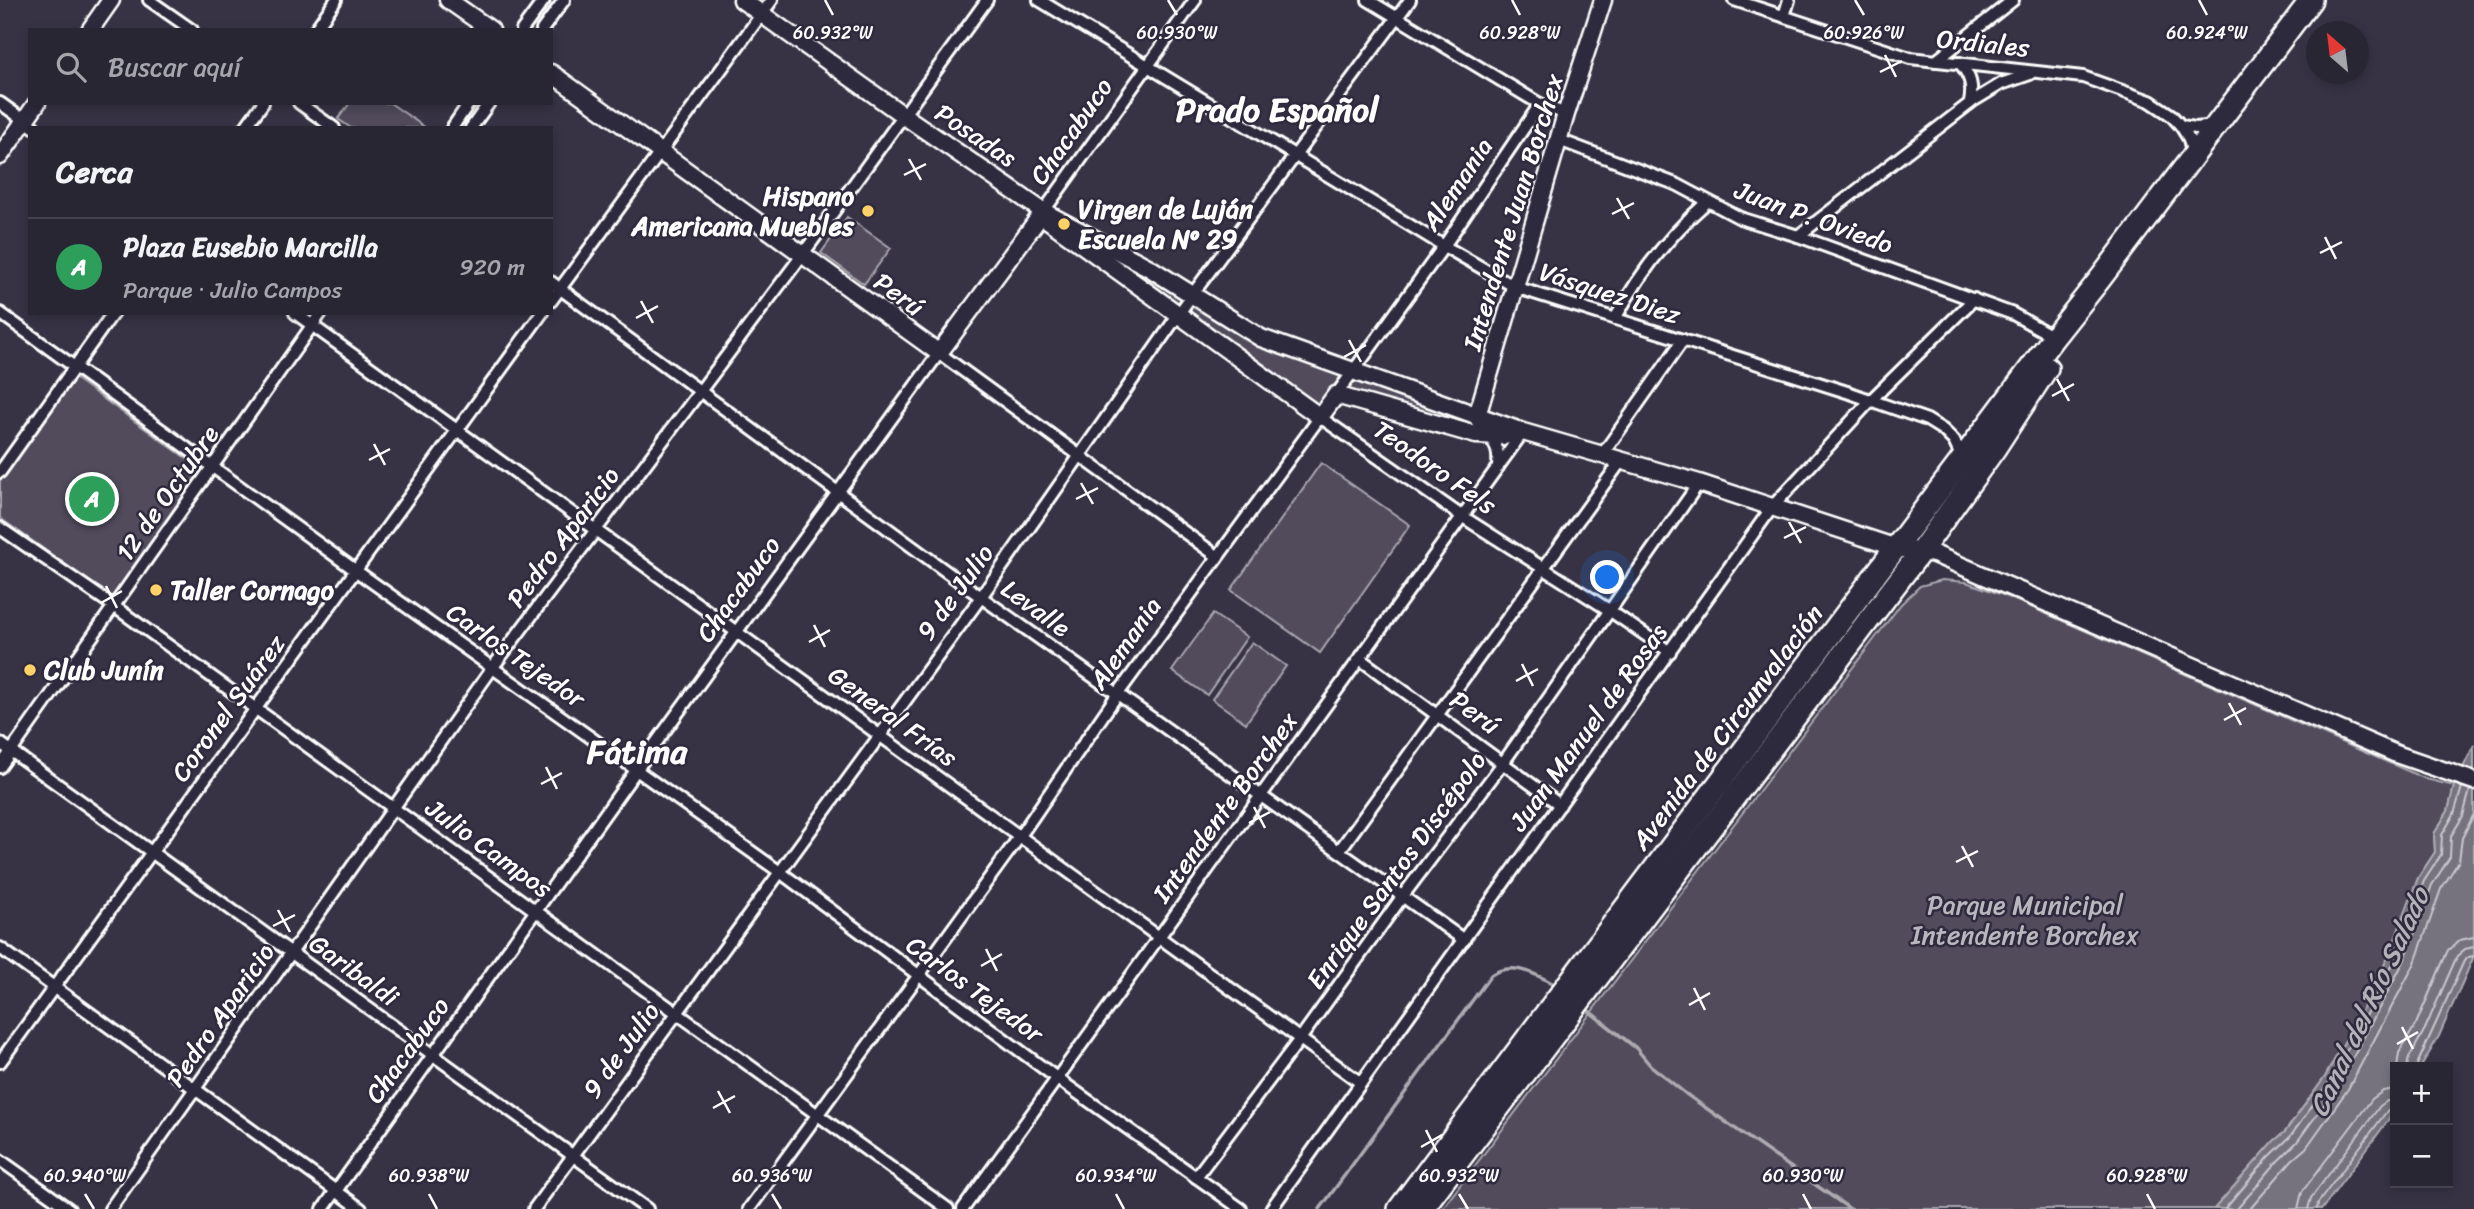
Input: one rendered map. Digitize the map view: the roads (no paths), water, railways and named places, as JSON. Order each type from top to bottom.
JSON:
[{"type":"highway","name":"Avenida de Circunvalación","points":[[1399,1209],[2053,337],[2311,0]]},
{"type":"highway","name":"Avenida de Circunvalación","points":[[1422,1209],[1921,551],[2002,438],[2100,279]]},
{"type":"main road","points":[[90,28],[111,0]]},
{"type":"main road","points":[[447,0],[488,28]]},
{"type":"main road","name":"Posadas","points":[[742,0],[1179,314]]},
{"type":"main road","name":"Intendente Juan Borchex","points":[[1478,416],[1566,114],[1603,0]]},
{"type":"main road","name":"Perú","points":[[553,74],[939,354]]},
{"type":"main road","points":[[30,124],[36,105]]},
{"type":"main road","points":[[0,156],[28,126]]},
{"type":"main road","name":"Posadas","points":[[1042,214],[1148,267],[1261,338],[1523,432],[1773,506],[1896,548],[1921,551],[1944,558],[2396,754],[2474,781]]},
{"type":"main road","name":"Chacabuco","points":[[939,354],[1042,214]]},
{"type":"main road","name":"Teodoro Fels","points":[[1179,314],[1320,417]]},
{"type":"main road","points":[[1336,395],[1476,435],[1523,432]]},
{"type":"main road","name":"Alemania","points":[[1320,417],[1336,395]]},
{"type":"main road","points":[[1478,416],[1488,436]]},
{"type":"street","points":[[149,0],[189,28]]},
{"type":"street","points":[[316,28],[336,0]]},
{"type":"street","points":[[523,28],[544,0]]},
{"type":"street","points":[[543,28],[564,0]]},
{"type":"street","points":[[556,285],[660,152],[772,0]]},
{"type":"street","name":"Pedro Aparicio","points":[[110,1209],[494,667],[803,254],[987,0]]},
{"type":"street","name":"Vásquez Diez","points":[[1039,0],[1516,287],[1871,400],[1927,421],[1943,430],[1954,441],[1963,460]]},
{"type":"street","name":"Chacabuco","points":[[1042,214],[1195,0]]},
{"type":"street","points":[[1368,0],[1540,104],[1566,114]]},
{"type":"street","name":"9 de Julio","points":[[534,1209],[981,597],[1192,295],[1410,0]]},
{"type":"street","name":"Ordiales","points":[[1734,0],[1910,58],[2083,77],[2109,85],[2150,101],[2171,115],[2189,139],[2194,156]]},
{"type":"street","points":[[1784,16],[1789,0]]},
{"type":"street","points":[[1936,61],[2013,0]]},
{"type":"street","points":[[1960,63],[1971,80],[1973,89],[1970,103]]},
{"type":"street","points":[[1798,236],[1970,103],[2001,84],[2039,72]]},
{"type":"street","points":[[0,103],[30,124]]},
{"type":"street","name":"Alemania","points":[[1336,395],[1444,246],[1540,104]]},
{"type":"street","points":[[246,126],[262,105]]},
{"type":"street","points":[[302,105],[331,126]]},
{"type":"street","points":[[453,126],[468,105]]},
{"type":"street","points":[[472,126],[488,105]]},
{"type":"street","points":[[2181,126],[2216,126]]},
{"type":"street","name":"Juan P. Oviedo","points":[[1559,140],[1667,180],[1740,218],[1798,236],[2013,314],[2053,337]]},
{"type":"street","points":[[1615,319],[1652,259],[1683,223],[1707,202]]},
{"type":"street","name":"Levalle","points":[[556,285],[981,597],[1464,940]]},
{"type":"street","name":"Juan Manuel de Rosas","points":[[1271,1209],[1773,506],[1871,400],[1974,299]]},
{"type":"street","name":"Carlos Tejedor","points":[[0,313],[780,872],[1058,1079],[1241,1209]]},
{"type":"street","points":[[0,472],[112,315]]},
{"type":"street","name":"General Frías","points":[[298,315],[1361,1083]]},
{"type":"street","name":"12 de Octubre","points":[[0,767],[320,315]]},
{"type":"street","name":"Coronel Suárez","points":[[0,1062],[541,315]]},
{"type":"street","points":[[1602,455],[1683,340]]},
{"type":"street","name":"Chacabuco","points":[[323,1209],[637,769],[939,354]]},
{"type":"street","name":"Perú","points":[[939,354],[1217,556]]},
{"type":"street","name":"Alemania","points":[[749,1209],[1020,836],[1217,556],[1320,417]]},
{"type":"street","name":"Teodoro Fels","points":[[1320,417],[1463,517],[1670,652]]},
{"type":"street","name":"Intendente Borchex","points":[[963,1209],[1523,432]]},
{"type":"street","points":[[1488,436],[1495,443],[1498,452],[1498,467]]},
{"type":"street","points":[[1339,851],[1621,461]]},
{"type":"street","name":"Enrique Santos Discépolo","points":[[1196,1177],[1503,763],[1699,483]]},
{"type":"street","name":"Julio Campos","points":[[0,527],[394,807],[947,1209]]},
{"type":"street","name":"Perú","points":[[1360,659],[1560,805]]},
{"type":"street","name":"Garibaldi","points":[[0,743],[647,1209]]},
{"type":"street","points":[[0,948],[361,1209]]},
{"type":"street","points":[[0,1160],[69,1209]]},
{"type":"water","name":"Canal del Río Salado","points":[[2474,745],[2474,956],[2439,1036],[2424,1062],[2390,1062],[2390,1118],[2322,1209],[2214,1209],[2285,1132],[2325,1077],[2370,995],[2390,953],[2418,878],[2435,852],[2434,834],[2448,811],[2454,786]]},
{"type":"waterway","points":[[1320,1209],[1491,975],[1506,969],[1522,970],[1552,983]]},
{"type":"waterway","points":[[1585,1008],[1636,1048],[1650,1065],[1686,1094],[1850,1209]]},
{"type":"place","name":"Hispano Americana Muebles","points":[[868,211]]},
{"type":"place","name":"Virgen de Luján Escuela Nº 29","points":[[1064,224]]},
{"type":"place","name":"Plaza Eusebio Marcilla","points":[[92,499]]},
{"type":"place","name":"Taller Cornago","points":[[156,590]]},
{"type":"place","name":"Club Junín","points":[[30,670]]},
{"type":"district","name":"Prado Español","points":[[1277,110]]},
{"type":"district","name":"Fátima","points":[[637,752]]},
{"type":"park label","name":"Parque Municipal Intendente Borchex","points":[[2025,920]]}]
